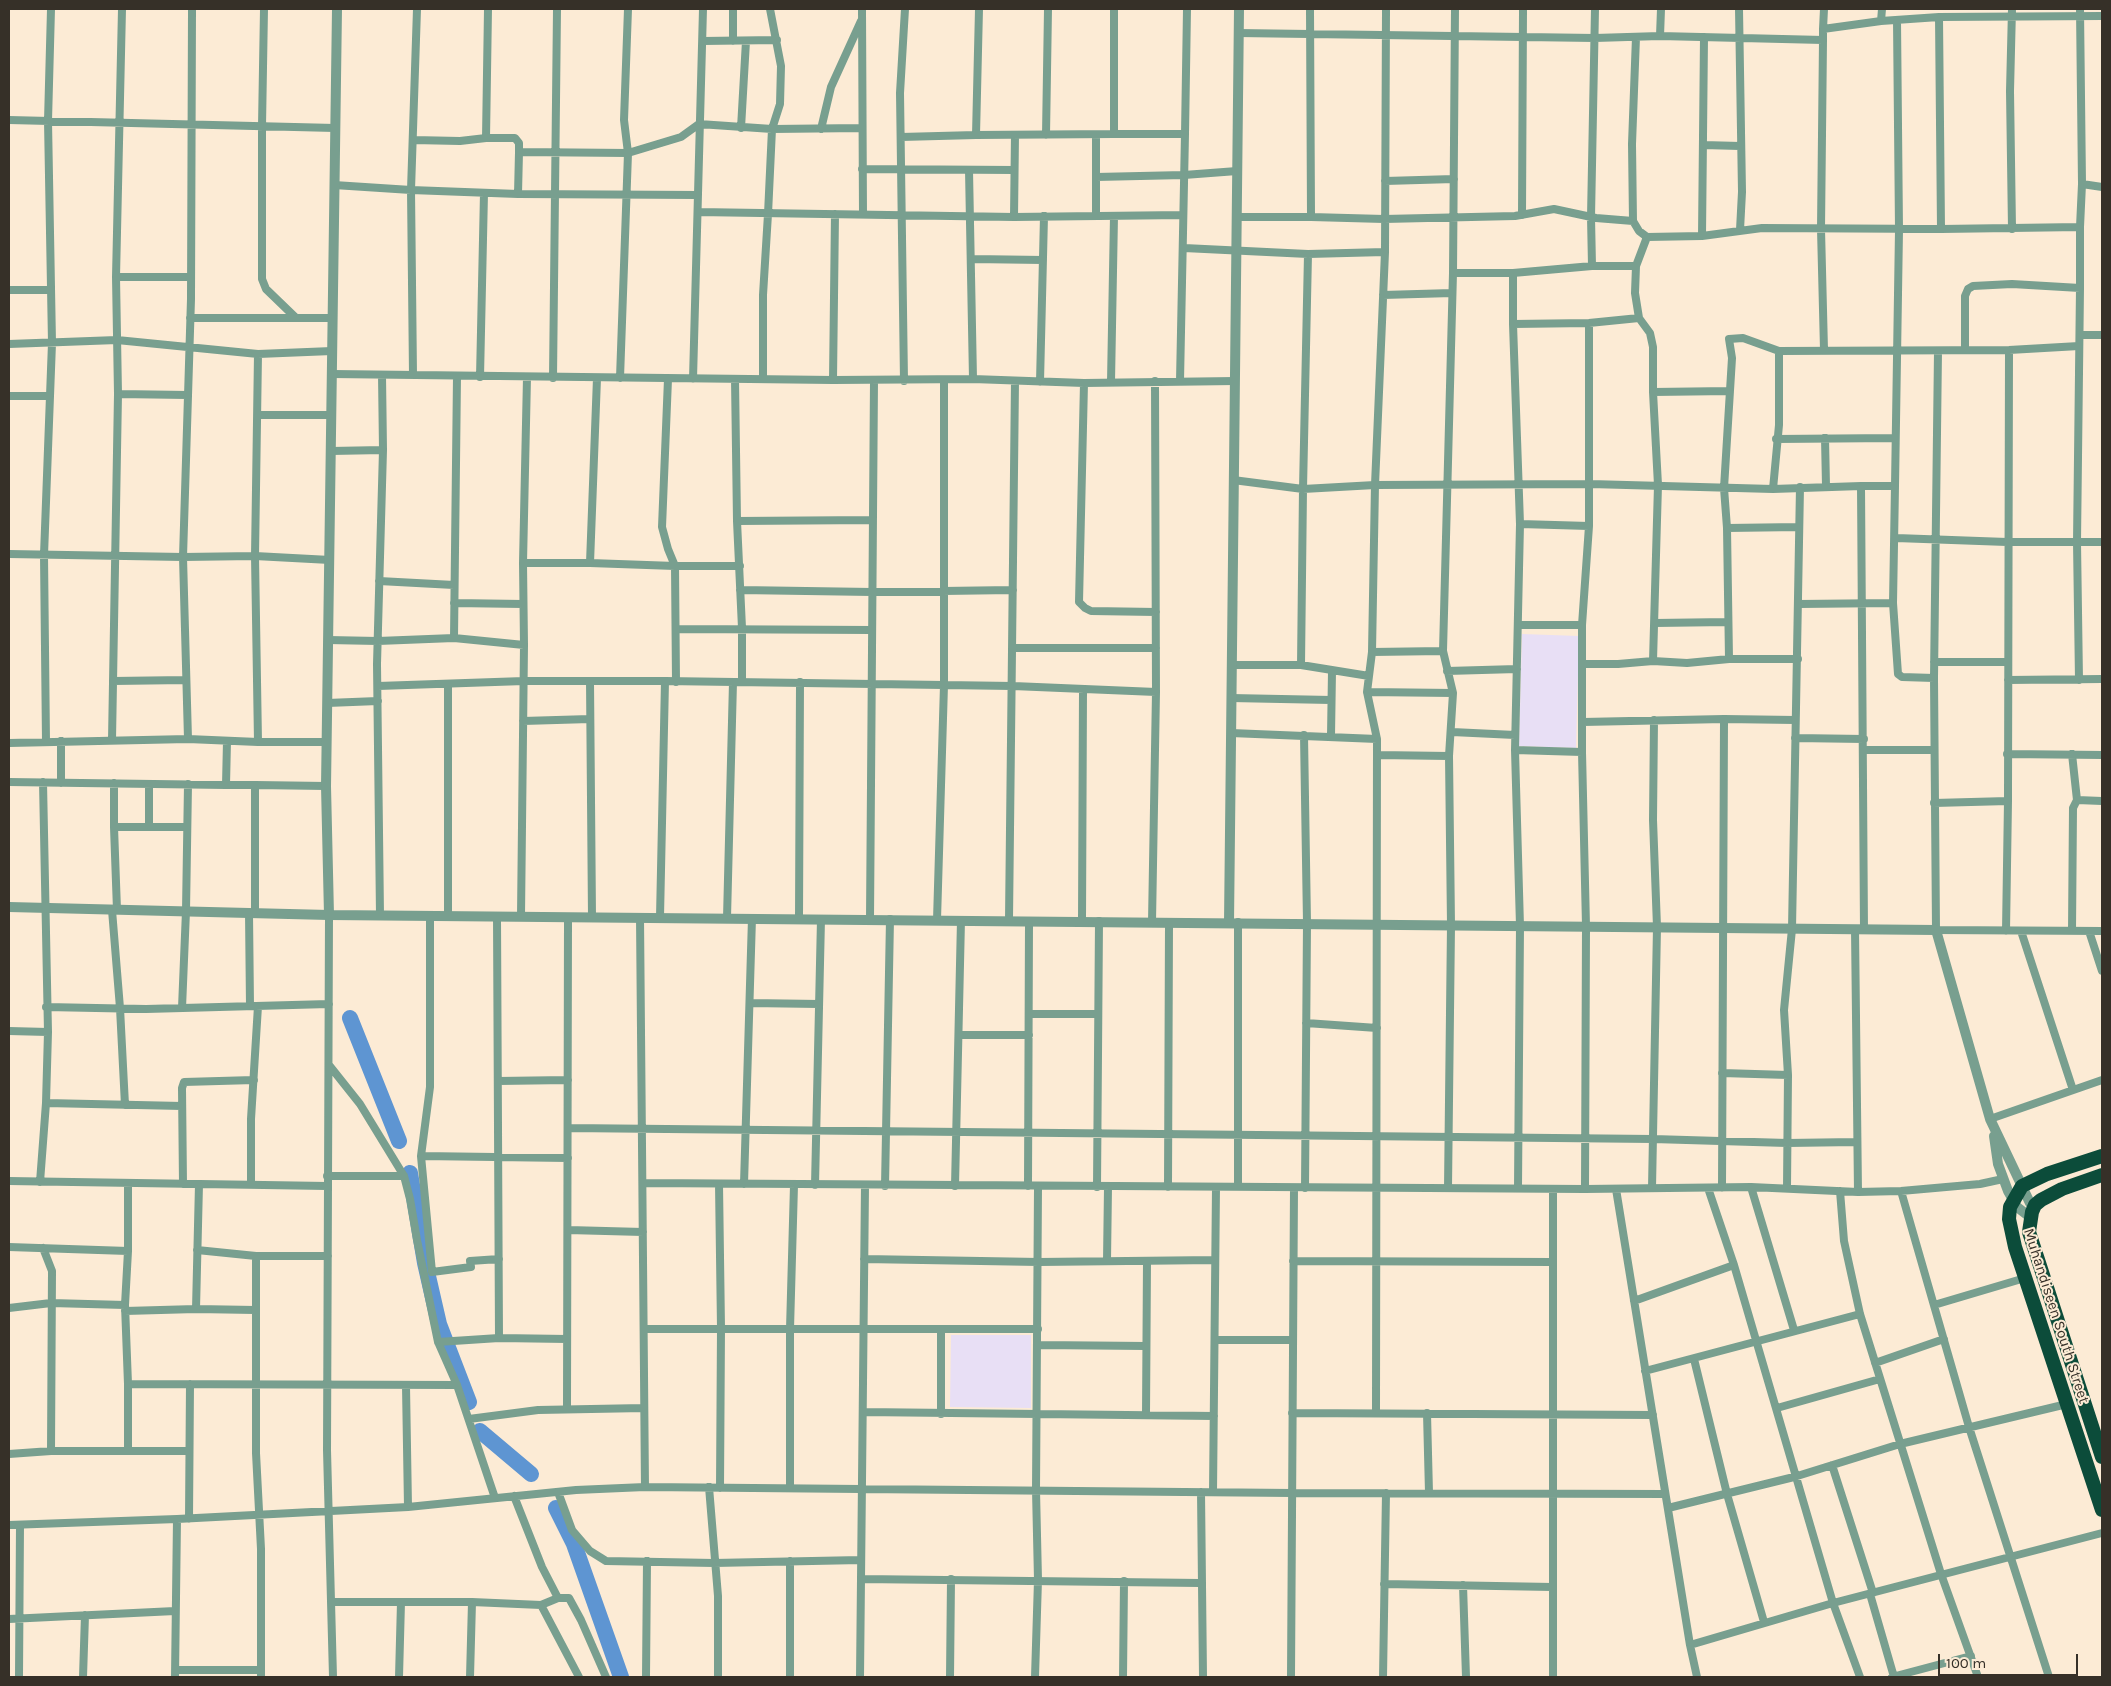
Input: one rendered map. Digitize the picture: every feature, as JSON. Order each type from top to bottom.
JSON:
[{"type":"highway","points":[[2022,1186],[2047,1174],[2102,1156]]},
{"type":"highway","name":"Muhandiseen South Street","points":[[2102,1175],[2062,1189],[2041,1200],[2033,1211],[2029,1232],[2102,1457]]},
{"type":"highway","name":"Muhandiseen South Street","points":[[2022,1186],[2010,1207],[2010,1230],[2102,1510]]},
{"type":"street","points":[[46,742],[44,555],[52,343],[48,121],[51,9]]},
{"type":"street","points":[[112,740],[118,394],[116,277],[122,9]]},
{"type":"street","points":[[188,739],[183,558],[190,318],[192,9]]},
{"type":"street","points":[[264,9],[262,279],[266,289],[295,317]]},
{"type":"street","points":[[332,1677],[328,1385],[327,1176],[329,1004],[326,786],[337,9]]},
{"type":"street","points":[[412,375],[411,190],[417,9]]},
{"type":"street","points":[[486,138],[488,9]]},
{"type":"street","points":[[554,378],[557,9]]},
{"type":"street","points":[[620,378],[628,194],[628,153],[624,120],[628,9]]},
{"type":"street","points":[[693,379],[703,9]]},
{"type":"street","points":[[732,9],[733,41]]},
{"type":"street","points":[[763,379],[762,294],[772,129],[780,104],[781,66],[770,9]]},
{"type":"street","points":[[862,9],[863,214]]},
{"type":"street","points":[[904,381],[900,93],[905,9]]},
{"type":"street","points":[[976,135],[979,9]]},
{"type":"street","points":[[1046,135],[1048,9]]},
{"type":"street","points":[[1114,9],[1114,134]]},
{"type":"street","points":[[1180,381],[1187,9]]},
{"type":"street","points":[[1238,1187],[1231,665],[1239,9]]},
{"type":"street","points":[[1310,9],[1311,216]]},
{"type":"street","points":[[1376,1412],[1377,739],[1367,692],[1372,652],[1375,485],[1385,252],[1386,9]]},
{"type":"street","points":[[1448,1188],[1451,925],[1449,756],[1454,693],[1443,652],[1453,273],[1455,9]]},
{"type":"street","points":[[1522,215],[1523,9]]},
{"type":"street","points":[[1592,266],[1590,217],[1595,9]]},
{"type":"street","points":[[1660,36],[1661,9]]},
{"type":"street","points":[[1739,9],[1742,192],[1740,230]]},
{"type":"street","points":[[1824,9],[1821,229],[1824,350]]},
{"type":"street","points":[[1881,21],[1882,9]]},
{"type":"street","points":[[1923,9],[1923,18]]},
{"type":"street","points":[[1823,28],[1881,21],[2011,13],[2080,12],[2102,16]]},
{"type":"street","points":[[2079,680],[2077,542],[2082,184],[2080,12]]},
{"type":"street","points":[[2011,13],[2012,229]]},
{"type":"street","points":[[1939,17],[1941,229]]},
{"type":"street","points":[[820,128],[831,87],[862,18]]},
{"type":"street","points":[[1897,20],[1899,230],[1895,438],[1896,538],[1893,603],[1899,676],[1934,678]]},
{"type":"street","points":[[1238,34],[1386,34],[1595,38],[1660,36],[1823,40]]},
{"type":"street","points":[[1636,36],[1632,144],[1633,220],[1640,231],[1647,237],[1702,236],[1740,230],[2080,227]]},
{"type":"street","points":[[1702,236],[1704,37]]},
{"type":"street","points":[[703,41],[777,40]]},
{"type":"street","points":[[741,128],[746,41]]},
{"type":"street","points":[[9,120],[335,128]]},
{"type":"street","points":[[519,152],[628,153],[682,137],[699,124],[772,129],[862,128]]},
{"type":"street","points":[[901,137],[1185,134]]},
{"type":"street","points":[[1014,216],[1015,135]]},
{"type":"street","points":[[1096,135],[1096,216]]},
{"type":"street","points":[[412,140],[460,141],[486,138],[515,138],[519,143],[518,194]]},
{"type":"street","points":[[1703,145],[1740,146]]},
{"type":"street","points":[[862,169],[1014,170]]},
{"type":"street","points":[[968,170],[972,259],[973,379]]},
{"type":"street","points":[[1096,177],[1184,175],[1237,171]]},
{"type":"street","points":[[1384,181],[1454,179]]},
{"type":"street","points":[[2082,184],[2102,187]]},
{"type":"street","points":[[334,186],[518,194],[697,195]]},
{"type":"street","points":[[480,376],[484,193]]},
{"type":"street","points":[[1236,217],[1311,216],[1384,219],[1522,215],[1554,209],[1590,217],[1633,220]]},
{"type":"street","points":[[698,212],[1014,216],[1183,215]]},
{"type":"street","points":[[833,380],[835,214]]},
{"type":"street","points":[[1040,382],[1044,216]]},
{"type":"street","points":[[1111,382],[1114,216]]},
{"type":"street","points":[[1647,237],[1636,266],[1635,293],[1639,318],[1652,340],[1658,485],[1653,661]]},
{"type":"street","points":[[1184,248],[1308,254],[1385,252]]},
{"type":"street","points":[[1301,665],[1302,489],[1308,254]]},
{"type":"street","points":[[972,259],[1043,260]]},
{"type":"street","points":[[1453,273],[1513,273],[1592,266],[1636,266]]},
{"type":"street","points":[[1513,273],[1513,324],[1520,485],[1515,735],[1520,926],[1518,1188]]},
{"type":"street","points":[[116,277],[190,277]]},
{"type":"street","points":[[1965,350],[1965,296],[1968,289],[1973,286],[2012,284],[2080,288]]},
{"type":"street","points":[[9,290],[51,290]]},
{"type":"street","points":[[1383,295],[1452,292]]},
{"type":"street","points":[[190,318],[332,318]]},
{"type":"street","points":[[1513,324],[1589,324],[1639,318]]},
{"type":"street","points":[[1585,1189],[1586,926],[1582,752],[1582,625],[1590,484],[1589,324]]},
{"type":"street","points":[[2080,335],[2102,335]]},
{"type":"street","points":[[1729,659],[1727,528],[1724,488],[1732,358],[1728,339],[1743,338],[1779,352],[1824,350],[2009,350],[2080,346]]},
{"type":"street","points":[[9,344],[117,340],[258,354],[332,351]]},
{"type":"street","points":[[2006,931],[2009,350]]},
{"type":"street","points":[[1938,351],[1934,662],[1936,930],[1990,1119],[2033,1211],[2023,1213],[2013,1201],[2003,1179],[1995,1151],[1994,1130]]},
{"type":"street","points":[[1773,489],[1776,439],[1779,425],[1779,352]]},
{"type":"street","points":[[258,354],[255,556],[258,742]]},
{"type":"street","points":[[332,374],[554,378],[1235,382]]},
{"type":"street","points":[[380,915],[378,641],[383,450],[382,375]]},
{"type":"street","points":[[454,638],[457,376]]},
{"type":"street","points":[[521,916],[524,681],[523,563],[527,377]]},
{"type":"street","points":[[590,563],[597,378]]},
{"type":"street","points":[[668,379],[662,528],[675,566],[676,682]]},
{"type":"street","points":[[735,379],[742,682]]},
{"type":"street","points":[[870,919],[874,380]]},
{"type":"street","points":[[937,920],[944,685],[944,380]]},
{"type":"street","points":[[1009,920],[1015,381]]},
{"type":"street","points":[[1152,922],[1156,692],[1155,381]]},
{"type":"street","points":[[1084,382],[1080,602],[1091,611],[1156,612]]},
{"type":"street","points":[[1653,392],[1730,390]]},
{"type":"street","points":[[118,394],[187,395]]},
{"type":"street","points":[[9,396],[50,396]]},
{"type":"street","points":[[258,415],[331,415]]},
{"type":"street","points":[[1825,438],[1826,486]]},
{"type":"street","points":[[1776,439],[1895,438]]},
{"type":"street","points":[[331,451],[383,450]]},
{"type":"street","points":[[1233,480],[1302,489],[1375,485],[1590,484],[1773,489],[1826,486],[1895,486]]},
{"type":"street","points":[[1858,1192],[1856,1142],[1864,750],[1861,486]]},
{"type":"street","points":[[1787,1188],[1788,1075],[1784,1010],[1792,929],[1800,487]]},
{"type":"street","points":[[737,521],[873,520]]},
{"type":"street","points":[[1520,524],[1589,526]]},
{"type":"street","points":[[1727,528],[1799,527]]},
{"type":"street","points":[[1896,538],[2007,542],[2102,542]]},
{"type":"street","points":[[9,554],[183,558],[255,556],[330,560]]},
{"type":"street","points":[[523,563],[740,566]]},
{"type":"street","points":[[379,581],[454,585]]},
{"type":"street","points":[[740,590],[944,592],[1013,590]]},
{"type":"street","points":[[454,603],[523,604]]},
{"type":"street","points":[[1799,604],[1893,603]]},
{"type":"street","points":[[1655,623],[1728,622]]},
{"type":"street","points":[[1518,625],[1582,625]]},
{"type":"street","points":[[676,629],[872,630]]},
{"type":"street","points":[[328,640],[378,641],[454,638],[524,645]]},
{"type":"street","points":[[1013,648],[1156,648]]},
{"type":"street","points":[[1372,652],[1443,652]]},
{"type":"street","points":[[1583,664],[1653,661],[1687,663],[1729,659],[1798,659]]},
{"type":"street","points":[[1934,662],[2008,662]]},
{"type":"street","points":[[1231,665],[1301,665],[1368,676]]},
{"type":"street","points":[[1447,671],[1517,669]]},
{"type":"street","points":[[1331,736],[1332,671]]},
{"type":"street","points":[[2008,680],[2102,679]]},
{"type":"street","points":[[113,681],[186,680]]},
{"type":"street","points":[[378,686],[524,681],[800,682],[1013,686],[1156,692]]},
{"type":"street","points":[[590,681],[592,917]]},
{"type":"street","points":[[660,917],[665,682]]},
{"type":"street","points":[[726,918],[733,682]]},
{"type":"street","points":[[799,919],[800,682]]},
{"type":"street","points":[[448,685],[448,916]]},
{"type":"street","points":[[1082,921],[1083,689]]},
{"type":"street","points":[[1367,692],[1454,693]]},
{"type":"street","points":[[1231,698],[1331,700]]},
{"type":"street","points":[[327,703],[378,701]]},
{"type":"street","points":[[523,721],[590,719]]},
{"type":"street","points":[[1583,722],[1724,719],[1795,720]]},
{"type":"street","points":[[1722,1188],[1724,719]]},
{"type":"street","points":[[1652,1188],[1656,927],[1653,820],[1654,720]]},
{"type":"street","points":[[1452,732],[1515,735]]},
{"type":"street","points":[[1231,733],[1377,739]]},
{"type":"street","points":[[1304,735],[1307,923],[1305,1188]]},
{"type":"street","points":[[1795,738],[1864,739]]},
{"type":"street","points":[[9,743],[188,739],[327,742]]},
{"type":"street","points":[[226,785],[227,741]]},
{"type":"street","points":[[61,742],[61,783]]},
{"type":"street","points":[[1515,750],[1582,752]]},
{"type":"street","points":[[1864,750],[1934,750]]},
{"type":"street","points":[[2007,754],[2102,755]]},
{"type":"street","points":[[2072,754],[2077,800],[2073,808],[2072,931]]},
{"type":"street","points":[[1377,755],[1449,756]]},
{"type":"street","points":[[9,782],[326,786]]},
{"type":"street","points":[[40,1182],[46,1103],[48,1032],[46,1007],[44,782]]},
{"type":"street","points":[[114,783],[114,910],[125,1105]]},
{"type":"street","points":[[149,784],[149,827]]},
{"type":"street","points":[[182,1008],[188,784]]},
{"type":"street","points":[[250,1006],[255,786]]},
{"type":"street","points":[[2077,800],[2102,801]]},
{"type":"street","points":[[1934,803],[2008,801]]},
{"type":"street","points":[[114,827],[188,827]]},
{"type":"street","points":[[9,907],[430,916],[2102,931]]},
{"type":"street","points":[[430,916],[430,1087],[421,1156],[432,1272],[471,1268],[470,1261],[499,1259]]},
{"type":"street","points":[[497,916],[499,1338]]},
{"type":"street","points":[[567,1409],[568,917]]},
{"type":"street","points":[[640,917],[645,1487]]},
{"type":"street","points":[[744,1184],[752,918]]},
{"type":"street","points":[[815,1185],[820,919]]},
{"type":"street","points":[[885,1186],[890,919]]},
{"type":"street","points":[[955,1186],[960,920]]},
{"type":"street","points":[[1028,1186],[1029,921]]},
{"type":"street","points":[[1097,1187],[1099,921]]},
{"type":"street","points":[[1168,1187],[1169,922]]},
{"type":"street","points":[[2021,931],[2073,1090]]},
{"type":"street","points":[[2089,931],[2102,971]]},
{"type":"street","points":[[750,1003],[819,1004]]},
{"type":"street","points":[[46,1007],[182,1008],[329,1004]]},
{"type":"street","points":[[251,1185],[258,1006]]},
{"type":"street","points":[[1029,1014],[1098,1014]]},
{"type":"street","points":[[1306,1023],[1377,1028]]},
{"type":"street","points":[[9,1031],[48,1032]]},
{"type":"street","points":[[959,1035],[1029,1035]]},
{"type":"street","points":[[328,1065],[360,1104],[404,1176],[438,1342],[457,1384],[495,1498]]},
{"type":"street","points":[[1722,1073],[1788,1075]]},
{"type":"street","points":[[183,1184],[182,1088],[184,1082],[254,1080]]},
{"type":"street","points":[[498,1081],[568,1080]]},
{"type":"street","points":[[1990,1119],[2102,1080]]},
{"type":"street","points":[[46,1103],[182,1106]]},
{"type":"street","points":[[568,1128],[1306,1137],[1585,1138],[1787,1143],[1856,1142]]},
{"type":"street","points":[[421,1156],[568,1158]]},
{"type":"street","points":[[327,1176],[404,1176]]},
{"type":"street","points":[[643,1183],[865,1186],[1553,1189],[1751,1187],[1858,1192],[1901,1191],[1980,1184],[2003,1179]]},
{"type":"street","points":[[9,1181],[327,1186]]},
{"type":"street","points":[[128,1182],[128,1251],[125,1308],[128,1451]]},
{"type":"street","points":[[196,1309],[199,1184]]},
{"type":"street","points":[[719,1184],[721,1328],[720,1488]]},
{"type":"street","points":[[790,1488],[790,1329],[794,1185]]},
{"type":"street","points":[[860,1677],[865,1186]]},
{"type":"street","points":[[1035,1677],[1038,1580],[1036,1490],[1038,1415],[1038,1186]]},
{"type":"street","points":[[1107,1261],[1108,1187]]},
{"type":"street","points":[[1213,1492],[1216,1187]]},
{"type":"street","points":[[1751,1187],[1794,1330]]},
{"type":"street","points":[[1291,1677],[1294,1188]]},
{"type":"street","points":[[1708,1188],[1734,1265],[1794,1476],[1833,1603],[1860,1677]]},
{"type":"street","points":[[1553,1189],[1553,1677]]},
{"type":"street","points":[[1616,1189],[1690,1645],[1697,1677]]},
{"type":"street","points":[[1840,1191],[1844,1241],[1860,1314],[1941,1574],[1978,1677]]},
{"type":"street","points":[[1901,1191],[1969,1427],[2049,1677]]},
{"type":"street","points":[[568,1230],[644,1232]]},
{"type":"street","points":[[9,1247],[128,1251]]},
{"type":"street","points":[[43,1248],[52,1271],[52,1451]]},
{"type":"street","points":[[197,1250],[256,1256],[328,1256]]},
{"type":"street","points":[[177,1520],[175,1674],[261,1674],[260,1549],[255,1384],[256,1256]]},
{"type":"street","points":[[864,1260],[1039,1262],[1215,1260]]},
{"type":"street","points":[[1146,1415],[1147,1261]]},
{"type":"street","points":[[1294,1261],[1376,1263],[1552,1262]]},
{"type":"street","points":[[1634,1301],[1734,1265]]},
{"type":"street","points":[[1934,1305],[2025,1278]]},
{"type":"street","points":[[9,1308],[51,1303],[125,1308],[255,1310]]},
{"type":"street","points":[[1645,1371],[1860,1314]]},
{"type":"street","points":[[644,1329],[1038,1329]]},
{"type":"street","points":[[941,1330],[941,1414]]},
{"type":"street","points":[[438,1342],[499,1338],[568,1339]]},
{"type":"street","points":[[1875,1363],[1944,1339]]},
{"type":"street","points":[[1215,1340],[1293,1340]]},
{"type":"street","points":[[1038,1345],[1146,1346]]},
{"type":"street","points":[[1694,1359],[1727,1494],[1764,1622]]},
{"type":"street","points":[[1776,1408],[1880,1379]]},
{"type":"street","points":[[128,1384],[406,1386],[457,1384]]},
{"type":"street","points":[[189,1519],[190,1384]]},
{"type":"street","points":[[406,1386],[408,1507]]},
{"type":"street","points":[[1668,1508],[1794,1476],[1900,1444],[2067,1404]]},
{"type":"street","points":[[469,1419],[538,1410],[644,1408]]},
{"type":"street","points":[[863,1412],[1214,1416]]},
{"type":"street","points":[[1292,1413],[1652,1415]]},
{"type":"street","points":[[1427,1413],[1428,1493]]},
{"type":"street","points":[[9,1454],[52,1451],[189,1451]]},
{"type":"street","points":[[1832,1465],[1898,1676],[1971,1656]]},
{"type":"street","points":[[9,1525],[177,1520],[408,1507],[558,1492],[645,1487],[1292,1493],[1665,1494]]},
{"type":"street","points":[[709,1488],[718,1596],[718,1677]]},
{"type":"street","points":[[558,1492],[572,1530],[590,1551],[606,1561],[714,1563],[861,1560]]},
{"type":"street","points":[[1201,1492],[1200,1583],[1203,1677]]},
{"type":"street","points":[[1383,1677],[1386,1493]]},
{"type":"street","points":[[514,1496],[542,1567],[558,1598]]},
{"type":"street","points":[[18,1677],[20,1525]]},
{"type":"street","points":[[1690,1645],[1833,1603],[2102,1533]]},
{"type":"street","points":[[646,1677],[647,1561]]},
{"type":"street","points":[[790,1561],[790,1677]]},
{"type":"street","points":[[861,1579],[1200,1583]]},
{"type":"street","points":[[950,1677],[951,1579]]},
{"type":"street","points":[[1123,1677],[1124,1582]]},
{"type":"street","points":[[1384,1584],[1552,1587]]},
{"type":"street","points":[[1463,1584],[1466,1677]]},
{"type":"street","points":[[332,1602],[472,1602],[541,1605],[558,1598],[569,1598],[581,1620],[606,1677]]},
{"type":"street","points":[[399,1677],[401,1602]]},
{"type":"street","points":[[470,1677],[472,1602]]},
{"type":"street","points":[[541,1605],[579,1677]]},
{"type":"street","points":[[9,1619],[175,1610]]},
{"type":"street","points":[[83,1677],[85,1615]]},
{"type":"shaded area","points":[[1522,634],[1579,636],[1576,748],[1519,746]]},
{"type":"shaded area","points":[[951,1335],[1031,1335],[1031,1408],[950,1407]]},
{"type":"waterway","points":[[350,1018],[399,1141]]},
{"type":"waterway","points":[[410,1173],[425,1263],[439,1324],[469,1402]]},
{"type":"waterway","points":[[480,1431],[531,1474]]},
{"type":"waterway","points":[[556,1508],[574,1544],[621,1677]]}]
